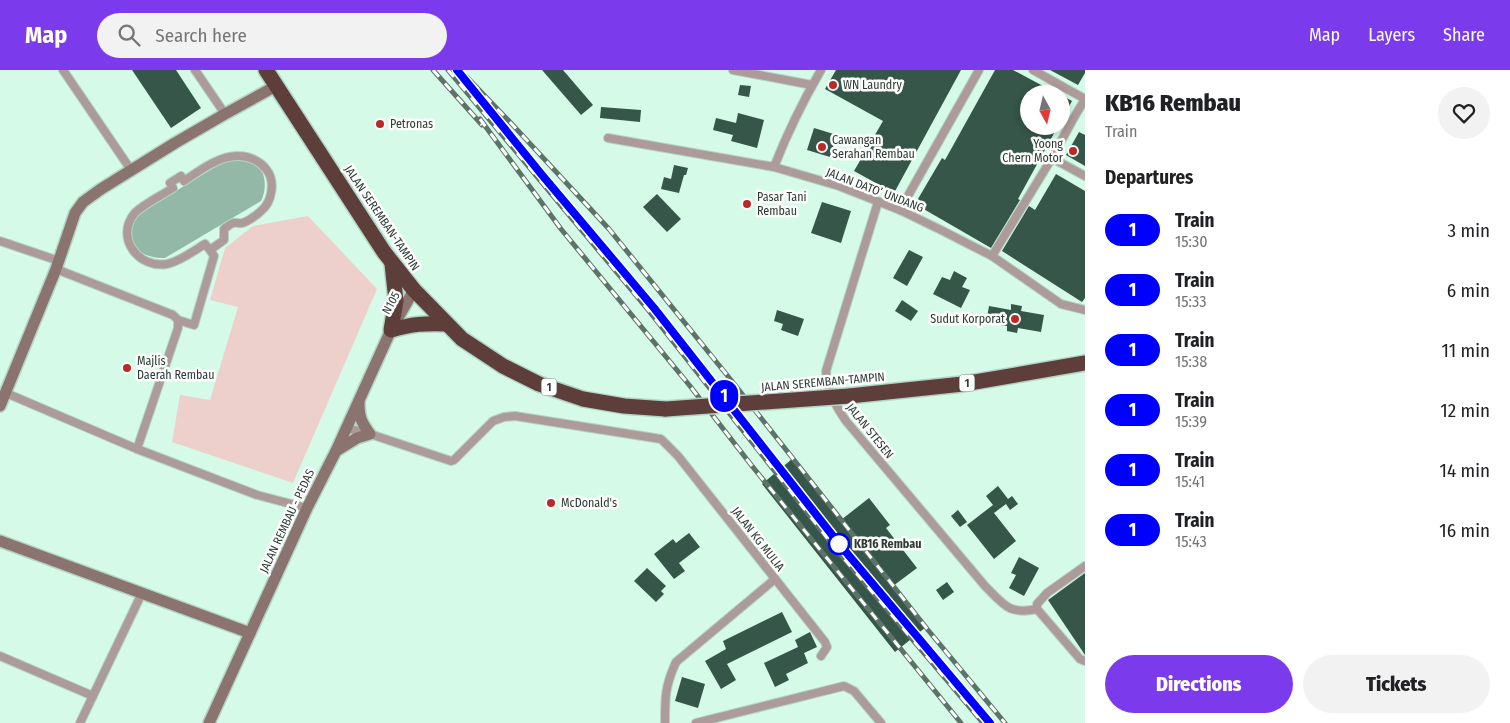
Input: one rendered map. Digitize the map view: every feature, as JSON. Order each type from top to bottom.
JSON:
[{"type":"highway","name":"JALAN SEREMBAN-TAMPIN","points":[[266,70],[392,263],[414,290],[462,339],[503,366],[539,384],[583,399],[624,406],[666,409],[849,396],[964,384],[1085,363]]},
{"type":"highway","points":[[392,263],[396,301],[391,330],[412,324],[447,324]]},
{"type":"street","points":[[63,70],[131,170]]},
{"type":"street","points":[[195,70],[224,114]]},
{"type":"street","points":[[733,70],[812,85]]},
{"type":"street","points":[[774,167],[782,145],[821,70]]},
{"type":"street","points":[[900,210],[979,70]]},
{"type":"street","points":[[992,256],[1052,158],[1085,99],[1033,70]]},
{"type":"street","points":[[0,406],[57,265],[75,213],[83,202],[101,188],[224,114],[276,86]]},
{"type":"street","name":"JALAN DATO’ UNDANG","points":[[608,138],[774,167],[839,186],[900,210],[992,256],[1061,304],[1085,310]]},
{"type":"street","points":[[0,241],[173,315],[178,320],[194,325],[214,256],[205,244],[180,259],[167,264],[147,261],[136,255],[131,248],[128,240],[128,225],[135,213],[173,188],[170,183],[181,176],[184,181],[218,161],[238,156],[258,162],[269,173],[271,194],[268,203],[261,212],[243,223],[235,222],[224,229],[224,240],[210,250]]},
{"type":"street","points":[[1052,158],[1085,176]]},
{"type":"street","name":"JALAN STESEN","points":[[878,202],[826,371],[827,384],[836,406],[846,420],[986,586],[1010,609],[1018,612],[1037,609]]},
{"type":"street","name":"N105","points":[[391,330],[414,290]]},
{"type":"street","points":[[137,449],[178,328],[178,320]]},
{"type":"street","name":"JALAN REMBAU - PEDAS","points":[[209,723],[391,330]]},
{"type":"street","points":[[6,393],[137,449],[257,495],[307,508]]},
{"type":"street","points":[[359,398],[359,415],[370,434]]},
{"type":"street","name":"JALAN KG MULIA","points":[[370,434],[451,461],[494,422],[515,416],[661,439],[678,456],[825,642],[827,647],[821,656]]},
{"type":"street","points":[[346,428],[370,434]]},
{"type":"street","points":[[336,451],[357,438],[370,434]]},
{"type":"street","points":[[0,541],[250,633]]},
{"type":"street","points":[[1085,566],[1047,593],[1036,604],[1037,609],[1080,659],[1085,661]]},
{"type":"street","points":[[665,723],[666,692],[669,678],[676,662],[775,579]]},
{"type":"street","points":[[80,723],[142,593]]},
{"type":"street","points":[[0,656],[93,696]]},
{"type":"street","points":[[696,723],[844,686],[854,690],[881,723]]},
{"type":"shaded area","points":[[234,158],[251,161],[258,165],[263,175],[265,186],[261,201],[165,258],[147,255],[135,246],[131,232],[138,214],[225,161]]},
{"type":"shaded area","points":[[308,216],[377,289],[293,483],[172,442],[180,395],[210,400],[238,307],[210,300],[225,248],[253,226]]},
{"type":"building","points":[[132,70],[176,70],[201,108],[171,128]]},
{"type":"building","points":[[542,70],[563,70],[593,105],[581,115]]},
{"type":"building","points":[[836,70],[961,70],[894,193],[854,171],[883,121],[825,89]]},
{"type":"building","points":[[995,70],[1013,70],[1041,85],[1020,85],[1020,135],[1053,135],[1018,199],[1020,200],[991,248],[915,204],[942,158],[945,160]]},
{"type":"building","points":[[1050,70],[1085,70],[1085,73],[1078,85]]},
{"type":"building","points":[[740,85],[751,86],[749,97],[738,95]]},
{"type":"building","points":[[601,107],[641,110],[640,122],[600,118]]},
{"type":"building","points":[[738,113],[764,120],[757,148],[731,141],[733,135],[713,130],[716,118],[736,123]]},
{"type":"building","points":[[814,128],[837,135],[830,157],[807,150]]},
{"type":"building","points":[[1079,132],[1085,135],[1085,166],[1066,155]]},
{"type":"building","points":[[674,165],[688,168],[679,193],[661,189],[664,177],[671,179]]},
{"type":"building","points":[[1056,174],[1085,191],[1085,298],[1082,302],[1002,251],[1029,206],[1035,210]]},
{"type":"building","points":[[657,194],[681,219],[667,232],[643,207]]},
{"type":"building","points":[[822,202],[851,211],[841,243],[811,233]]},
{"type":"building","points":[[909,250],[923,257],[907,286],[893,278]]},
{"type":"building","points":[[954,271],[967,278],[962,287],[970,290],[961,308],[933,294],[942,277],[950,280]]},
{"type":"building","points":[[902,300],[918,311],[911,321],[895,311]]},
{"type":"building","name":"Sudut Korporat","points":[[1011,304],[1022,306],[1021,311],[1044,315],[1041,332],[1018,328],[1017,333],[1007,331],[1007,326],[986,323],[989,306],[1011,310]]},
{"type":"building","points":[[777,310],[804,319],[798,336],[781,330],[783,324],[774,321]]},
{"type":"building","points":[[792,459],[841,520],[869,498],[890,525],[886,528],[917,568],[893,586],[926,627],[895,652],[762,484]]},
{"type":"building","points":[[998,486],[1008,499],[1012,496],[1018,504],[1010,510],[1006,504],[994,513],[1016,541],[994,559],[967,525],[993,505],[986,496]]},
{"type":"building","points":[[958,510],[967,522],[960,527],[951,516]]},
{"type":"building","points":[[689,533],[700,547],[679,563],[685,571],[674,579],[654,554],[673,539],[676,543]]},
{"type":"building","points":[[1019,557],[1039,568],[1024,596],[1009,588],[1016,575],[1011,573]]},
{"type":"building","points":[[647,568],[666,586],[661,591],[664,594],[656,602],[634,581]]},
{"type":"building","points":[[1085,573],[1085,655],[1048,600]]},
{"type":"building","points":[[947,582],[954,592],[943,600],[936,590]]},
{"type":"building","points":[[782,612],[792,632],[727,664],[736,680],[721,689],[705,661],[726,649],[723,641]]},
{"type":"building","points":[[810,632],[817,647],[804,653],[808,663],[786,674],[789,680],[775,687],[764,663],[798,647],[795,640]]},
{"type":"building","points":[[682,677],[705,684],[698,708],[675,701]]},
{"type":"railway","points":[[433,70],[482,125]]},
{"type":"railway","points":[[448,70],[649,311],[835,548],[983,723]]},
{"type":"railway","points":[[460,70],[609,229],[928,630],[1005,723]]},
{"type":"railway","points":[[480,119],[561,229],[961,723]]},
{"type":"train","name":"1","points":[[457,70],[654,308],[840,545],[990,723]]},
{"type":"place","name":"WN Laundry","points":[[833,85]]},
{"type":"place","name":"Petronas","points":[[380,124]]},
{"type":"place","name":"Cawangan Serahan Rembau","points":[[822,147]]},
{"type":"place","name":"Yoong Chern Motor","points":[[1073,151]]},
{"type":"place","name":"Pasar Tani Rembau","points":[[747,204]]},
{"type":"place","name":"Sudut Korporat","points":[[1015,319]]},
{"type":"place","name":"Majlis Daerah Rembau","points":[[127,368]]},
{"type":"place","name":"McDonald's","points":[[551,503]]},
{"type":"place","name":"KB16 Rembau","points":[[839,544]]}]
